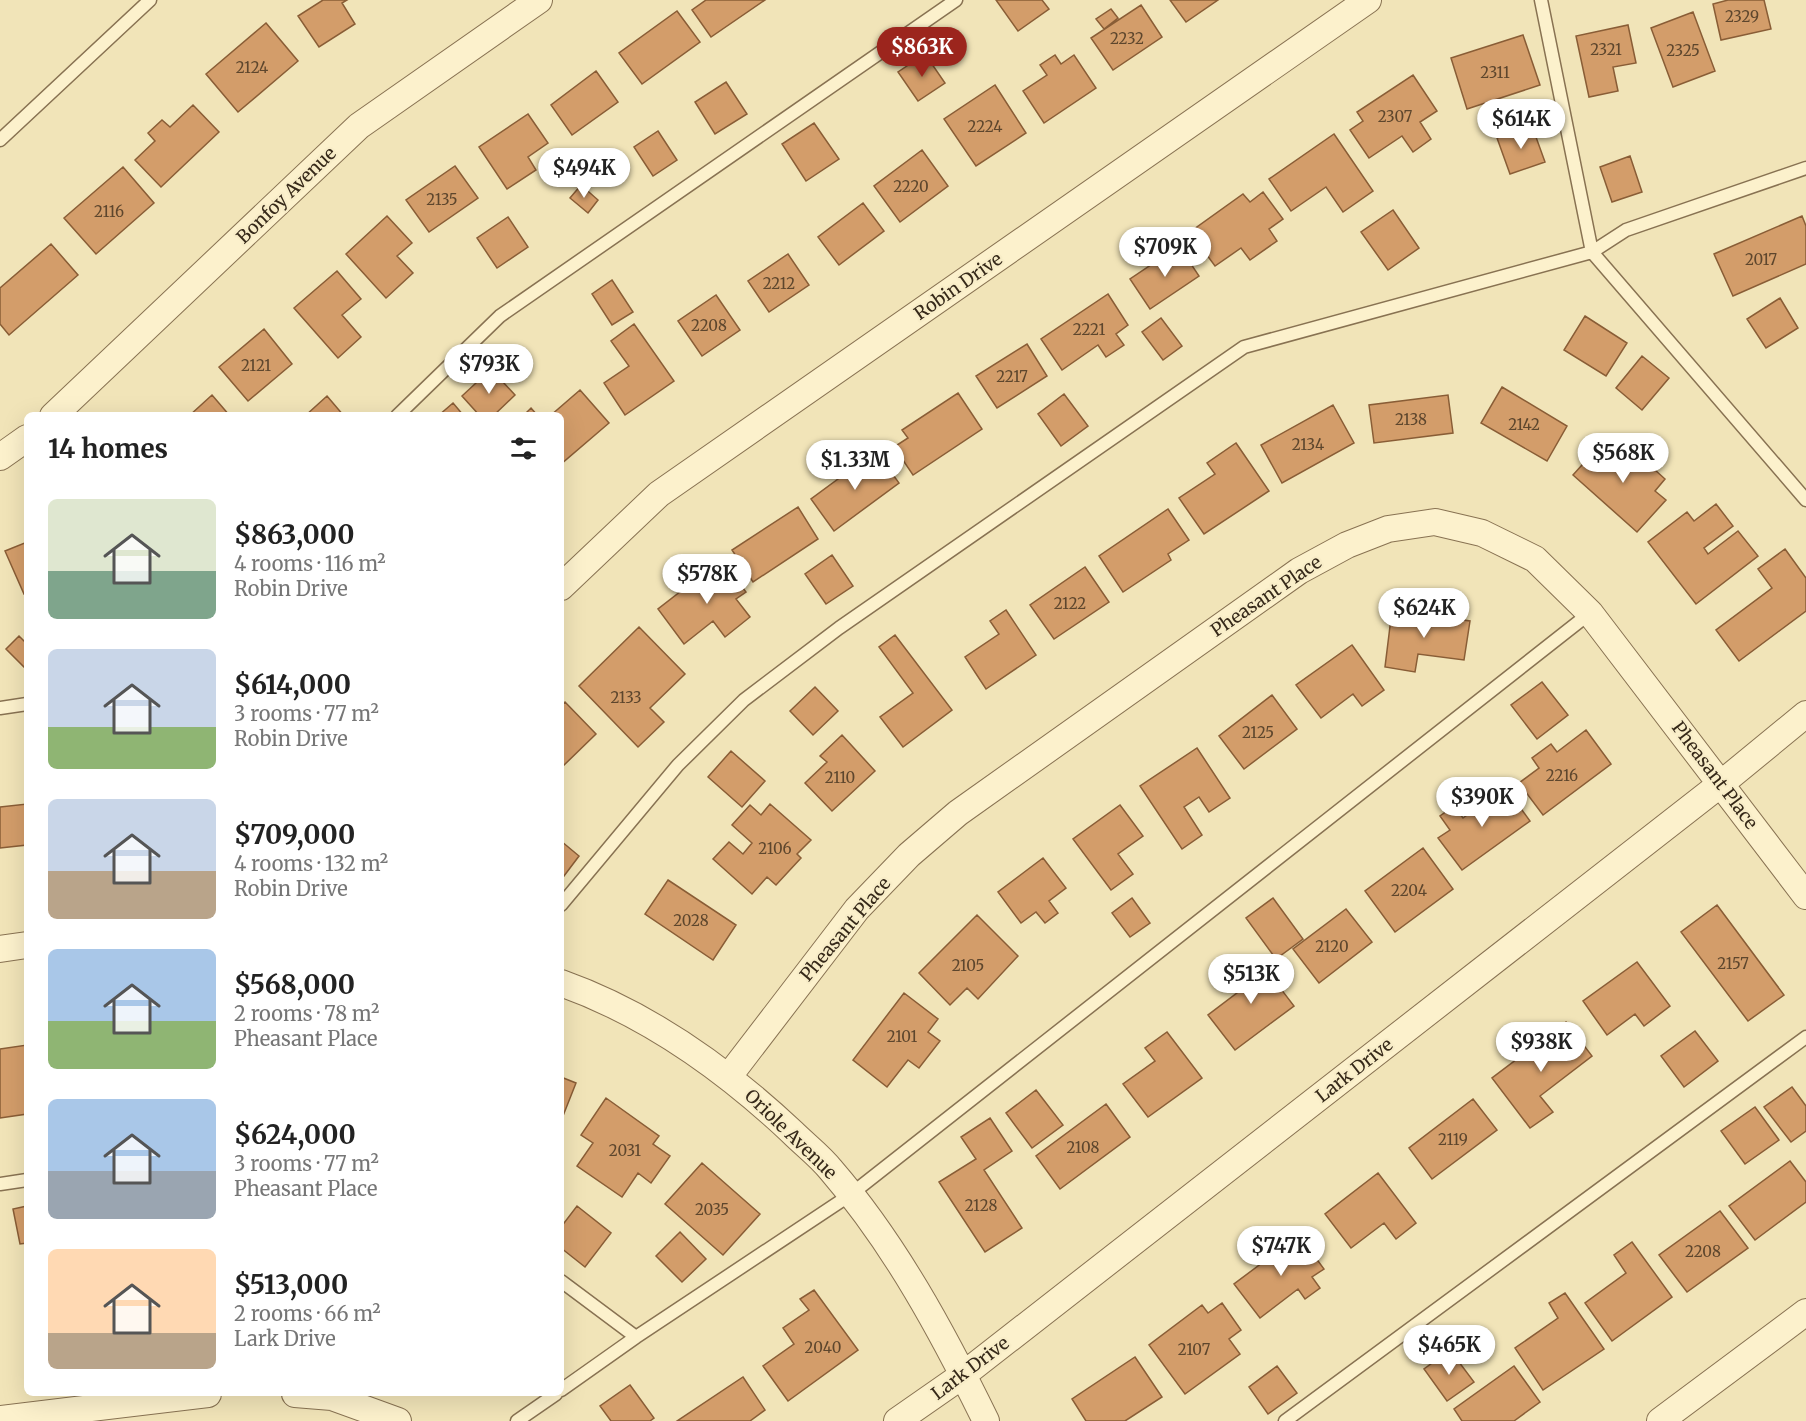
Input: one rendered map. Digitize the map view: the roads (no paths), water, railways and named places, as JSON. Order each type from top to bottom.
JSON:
[{"type":"street","name":"Bonfoy Avenue","points":[[58,412],[359,126],[539,0]]},
{"type":"street","name":"Robin Drive","points":[[564,584],[659,494],[1368,0]]},
{"type":"street","points":[[0,457],[24,440]]},
{"type":"street","name":"Pheasant Place","points":[[729,1076],[857,909],[909,855],[958,813],[1299,571],[1347,544],[1388,529],[1435,522],[1482,533],[1535,559],[1590,613],[1806,896]]},
{"type":"street","name":"Lark Drive","points":[[897,1421],[963,1375],[1722,783],[1806,714]]},
{"type":"street","points":[[0,949],[24,945]]},
{"type":"street","name":"Oriole Avenue","points":[[564,984],[595,995],[670,1035],[729,1076],[830,1169],[920,1297],[986,1421]]},
{"type":"street","points":[[1660,1421],[1806,1312]]},
{"type":"street","points":[[0,1419],[191,1396]]},
{"type":"street","points":[[332,1396],[398,1421]]},
{"type":"lane","points":[[0,140],[150,0]]},
{"type":"lane","points":[[401,412],[500,316],[956,0]]},
{"type":"lane","points":[[1541,0],[1592,252],[1806,500]]},
{"type":"lane","points":[[564,901],[678,765],[744,700],[839,628],[1244,347],[1592,252],[1626,230],[1806,168]]},
{"type":"lane","points":[[564,1388],[636,1337],[850,1195],[1590,613]]},
{"type":"lane","points":[[0,708],[24,704]]},
{"type":"lane","points":[[1285,1421],[1806,1038]]},
{"type":"lane","points":[[0,1184],[24,1180]]},
{"type":"lane","points":[[564,1283],[636,1337]]},
{"type":"lane","points":[[517,1421],[553,1396]]}]
